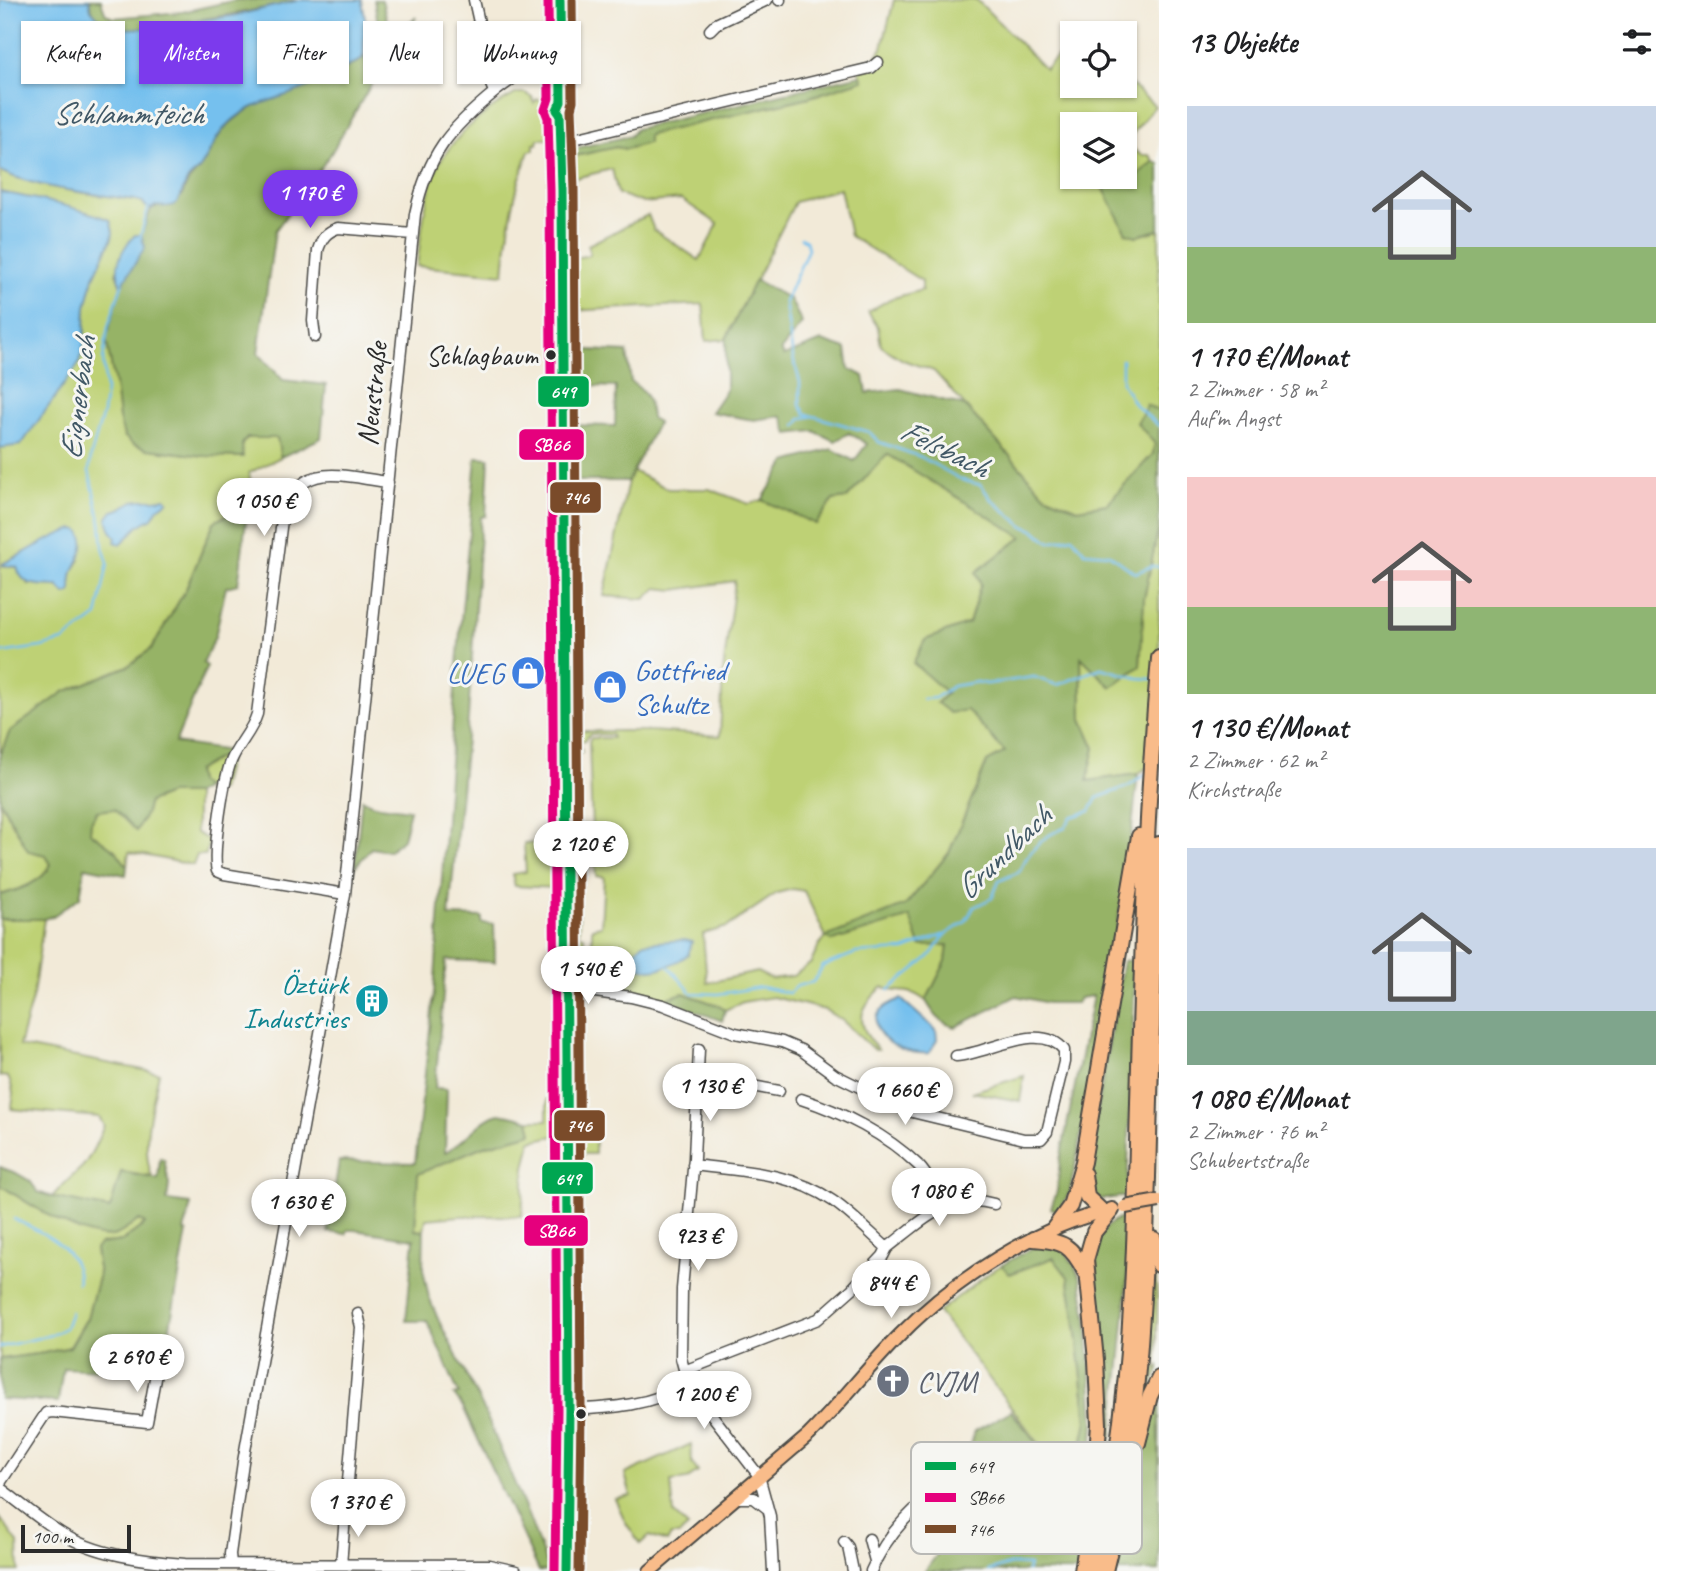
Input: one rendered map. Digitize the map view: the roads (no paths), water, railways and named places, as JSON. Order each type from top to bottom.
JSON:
[{"type":"highway","points":[[1117,1442],[1129,1344],[1134,1266],[1144,890],[1159,658]]},
{"type":"highway","points":[[1054,1228],[1070,1206],[1083,1162],[1144,890],[1159,844]]},
{"type":"highway","points":[[1129,1442],[1142,1343],[1148,1190],[1144,890]]},
{"type":"highway","points":[[1083,1162],[1087,1197],[1113,1209],[1090,1240],[1085,1272],[1092,1317],[1098,1442]]},
{"type":"highway","points":[[1148,1190],[1154,1211],[1154,1250],[1159,1265]]},
{"type":"highway","points":[[1033,1239],[1060,1242],[1070,1248],[1085,1272]]},
{"type":"highway","points":[[1139,1442],[1143,1420],[1159,1378]]},
{"type":"main road","points":[[560,0],[560,21]]},
{"type":"main road","points":[[561,84],[569,1410],[567,1571]]},
{"type":"main road","points":[[650,1571],[831,1413],[897,1338],[925,1312],[988,1265],[1054,1228],[1113,1209],[1159,1201]]},
{"type":"street","points":[[474,0],[479,21]]},
{"type":"street","points":[[710,30],[716,24],[768,0]]},
{"type":"street","points":[[561,142],[871,68],[878,62]]},
{"type":"street","points":[[492,84],[495,92]]},
{"type":"street","name":"Neustraße","points":[[231,1564],[230,1554],[243,1462],[345,894],[413,234],[422,186],[434,155],[451,133],[504,85]]},
{"type":"street","points":[[314,337],[318,250],[328,231],[338,228],[413,234]]},
{"type":"street","points":[[345,894],[249,879],[217,871],[215,852],[229,766],[252,729],[257,714],[283,512],[289,496],[313,476],[327,475],[388,482]]},
{"type":"street","points":[[566,988],[663,1005],[735,1033],[792,1046],[835,1075],[908,1111],[1024,1139],[1041,1139],[1050,1124],[1062,1070],[1064,1050],[1060,1045],[1052,1040],[1030,1037],[972,1055],[957,1056]]},
{"type":"street","points":[[699,1049],[693,1165],[681,1289],[681,1358],[688,1384],[760,1476],[769,1509],[773,1571]]},
{"type":"street","points":[[697,1086],[752,1086],[779,1091]]},
{"type":"street","points":[[801,1098],[858,1123],[893,1145],[920,1167],[944,1206]]},
{"type":"street","points":[[693,1165],[775,1175],[806,1186],[850,1214],[887,1248]]},
{"type":"street","points":[[684,1371],[818,1319],[852,1289],[883,1256],[887,1248],[944,1206],[975,1198],[994,1203]]},
{"type":"street","points":[[341,1564],[361,1327],[358,1314]]},
{"type":"street","points":[[0,1483],[46,1413],[147,1422],[156,1373]]},
{"type":"street","points":[[569,1410],[620,1408],[666,1395],[688,1384]]},
{"type":"street","points":[[0,1488],[61,1534],[93,1548],[169,1563],[473,1568],[489,1564],[516,1571]]},
{"type":"street","points":[[736,1497],[754,1498],[769,1509]]},
{"type":"street","points":[[873,1568],[885,1542],[911,1513]]},
{"type":"street","points":[[869,1539],[873,1568]]},
{"type":"street","points":[[844,1542],[853,1571]]},
{"type":"water","name":"Schlammteich","points":[[0,0],[89,0],[91,10],[101,21],[21,21],[21,84],[125,84],[125,29],[139,28],[139,84],[243,84],[243,21],[198,21],[233,16],[300,0],[362,0],[365,18],[363,57],[349,66],[349,21],[257,21],[257,84],[314,84],[257,105],[230,122],[219,135],[200,168],[188,179],[178,201],[171,206],[155,206],[151,209],[143,202],[42,185],[0,171]]},
{"type":"water","name":"Schlammteich","points":[[0,192],[55,203],[96,215],[110,220],[113,232],[93,279],[86,307],[84,345],[78,365],[21,445],[0,448]]},
{"type":"water","points":[[135,235],[141,235],[145,247],[121,286],[118,265],[126,246]]},
{"type":"water","points":[[165,498],[168,501],[158,508],[152,518],[138,526],[121,544],[115,542],[116,537],[107,519],[113,511],[135,501]]},
{"type":"water","points":[[74,529],[79,530],[82,535],[83,545],[72,574],[71,593],[65,594],[58,586],[27,582],[19,574],[17,567],[2,565],[44,541]]},
{"type":"water","points":[[685,940],[692,942],[688,955],[654,970],[639,967],[633,961],[630,951],[635,951],[643,943]]},
{"type":"water","points":[[901,999],[936,1030],[937,1040],[929,1053],[900,1048],[880,1034],[876,1024],[878,1015],[886,1006]]},
{"type":"waterway","name":"Eignerbach","points":[[140,238],[148,208]]},
{"type":"waterway","name":"Felsbach","points":[[801,238],[806,241],[808,249],[785,302],[793,358],[800,382],[800,405],[805,413],[812,416]]},
{"type":"waterway","name":"Eignerbach","points":[[0,653],[63,641],[97,616],[108,563],[89,471],[103,413],[106,390],[103,359],[108,327],[122,284]]},
{"type":"waterway","points":[[1122,360],[1122,383],[1135,405],[1159,426]]},
{"type":"waterway","name":"Felsbach","points":[[796,426],[802,418],[813,416],[869,432],[879,442],[921,457],[962,480],[981,485],[991,499],[1023,526],[1034,530],[1050,542],[1072,537],[1085,552],[1109,554],[1135,573],[1152,566],[1159,567]]},
{"type":"waterway","points":[[923,699],[935,698],[953,686],[977,682],[987,684],[1034,677],[1057,685],[1101,668],[1138,678],[1153,679]]},
{"type":"waterway","name":"Grundbach","points":[[889,990],[929,957],[945,935],[965,922],[974,907],[992,898],[999,881],[1019,872],[1032,851],[1043,840],[1065,828],[1071,817],[1090,811],[1097,798],[1129,786],[1146,774]]},
{"type":"waterway","points":[[669,967],[692,993],[718,994],[761,987],[789,993],[797,986],[813,982],[823,966],[856,953],[904,950],[943,935]]},
{"type":"waterway","points":[[14,1219],[46,1235],[65,1250],[77,1270],[78,1283]]},
{"type":"waterway","points":[[0,1347],[51,1335],[65,1328],[71,1312]]},
{"type":"waterway","points":[[988,1571],[1012,1564],[1029,1565],[1027,1571]]},
{"type":"place","name":"Schlagbaum","points":[[551,355]]},
{"type":"place","name":"LUEG","points":[[528,673]]},
{"type":"place","name":"Gottfried Schultz","points":[[610,687]]},
{"type":"place","name":"Öztürk Industries","points":[[372,1001]]},
{"type":"place","name":"CVJM","points":[[893,1381]]}]
